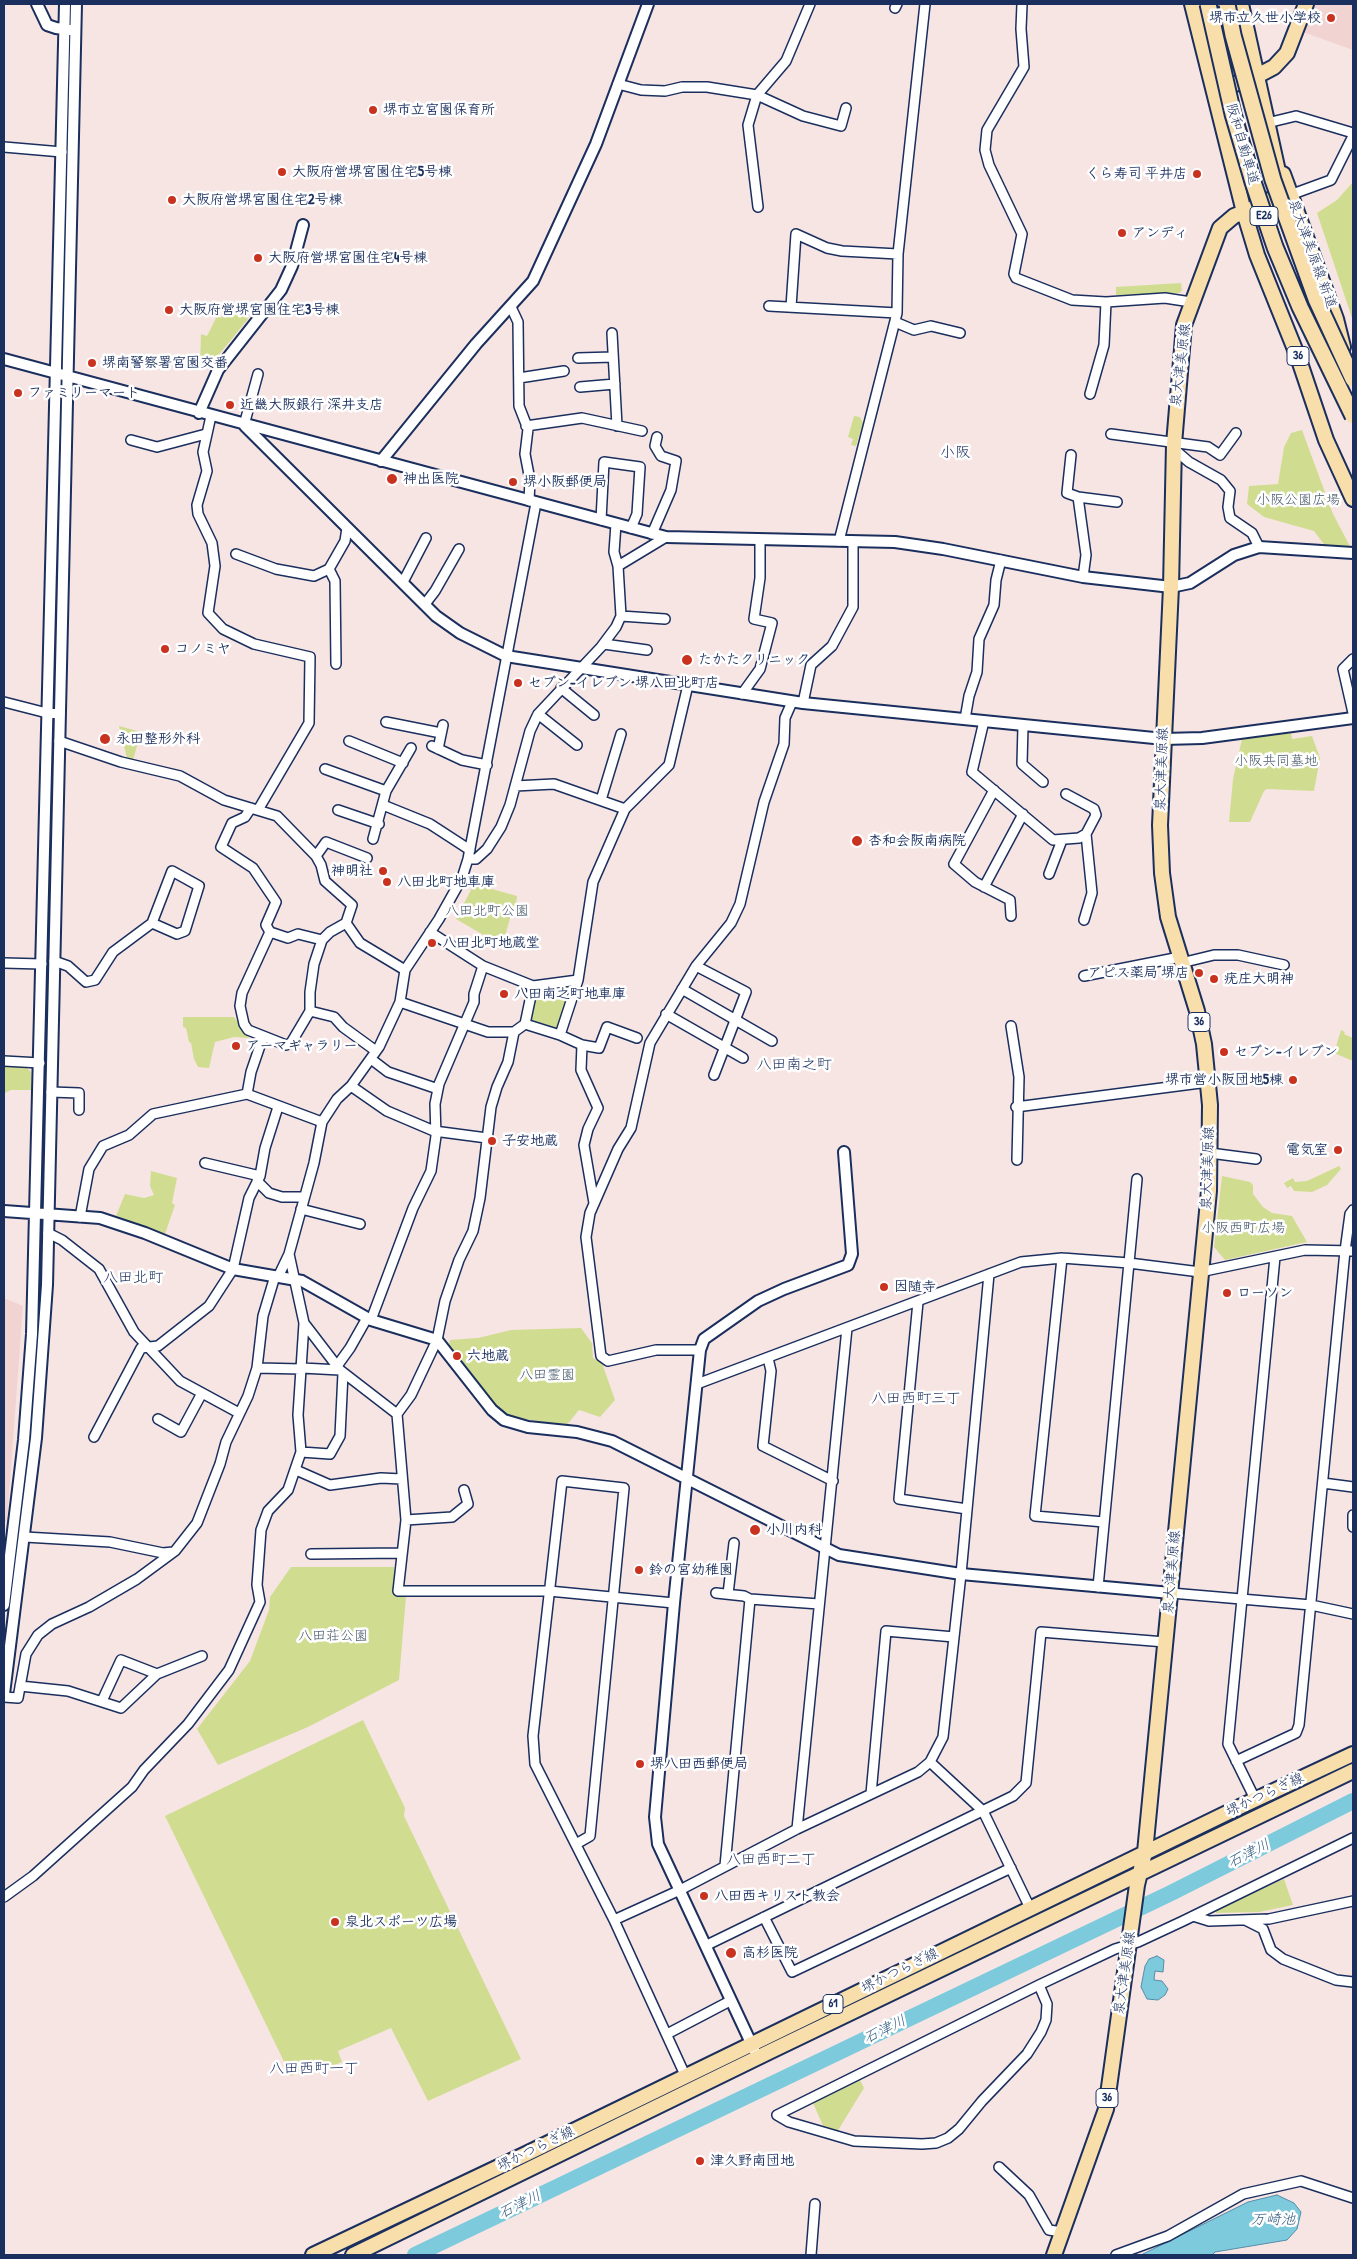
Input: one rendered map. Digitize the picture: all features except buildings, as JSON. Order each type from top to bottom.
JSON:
[{"type":"highway","name":"阪和自動車道","points":[[1208,4],[1233,114],[1253,182],[1300,307],[1353,416]]},
{"type":"highway","name":"阪和自動車道","points":[[1227,4],[1235,44],[1273,180],[1316,299],[1353,379]]},
{"type":"highway","points":[[1316,299],[1353,364]]},
{"type":"main road","name":"36","points":[[1192,4],[1244,212],[1257,255],[1298,356],[1326,440],[1353,499]]},
{"type":"main road","name":"36","points":[[1241,4],[1258,76]]},
{"type":"main road","points":[[1213,92],[1258,76],[1274,67],[1287,53],[1306,4]]},
{"type":"main road","name":"泉大津美原線","points":[[1054,2255],[1106,2109],[1138,1880],[1145,1852],[1209,1191],[1208,1082],[1204,1044],[1197,1011],[1168,917],[1162,873],[1160,825],[1171,588],[1174,446],[1184,325],[1220,228],[1234,216],[1271,201],[1281,185],[1258,76]]},
{"type":"main road","name":"泉大津美原線 新道","points":[[1267,123],[1290,195],[1336,319],[1353,386]]},
{"type":"main road","name":"堺かつらぎ線","points":[[313,2255],[526,2154],[1255,1799],[1353,1754]]},
{"type":"main road","name":"堺かつらぎ線","points":[[353,2255],[758,2058],[1138,1880],[1351,1772]]},
{"type":"street","points":[[37,4],[47,24],[65,30],[76,30]]},
{"type":"street","points":[[4,1606],[8,1537],[24,1440],[32,1334],[65,4]]},
{"type":"street","points":[[76,4],[48,1233],[41,1388],[25,1537],[4,1695],[18,1698],[26,1654],[38,1635],[52,1624],[90,1608],[138,1579],[175,1551],[197,1523],[220,1464],[226,1442],[248,1396],[257,1368],[263,1316],[276,1276],[289,1254],[322,1122],[337,1099],[351,1086],[376,1051],[400,1002],[405,970],[462,878],[468,860],[486,765],[532,502],[525,454],[526,426],[519,406],[518,322],[511,307]]},
{"type":"street","points":[[381,461],[476,344],[533,281],[596,144],[648,4]]},
{"type":"street","points":[[758,207],[748,125],[757,95],[786,61],[810,4]]},
{"type":"street","points":[[839,541],[896,318],[898,254],[925,4]]},
{"type":"street","points":[[1022,4],[1021,29],[1024,67],[987,130],[985,150],[989,165],[1022,234],[1014,274],[1016,278],[1072,300],[1106,302],[1164,298],[1191,302]]},
{"type":"street","points":[[618,84],[641,90],[665,91],[682,87],[707,87],[757,95],[803,116],[841,126],[846,108]]},
{"type":"street","points":[[1267,123],[1296,116],[1353,134],[1331,180],[1290,195]]},
{"type":"street","points":[[4,147],[62,152]]},
{"type":"street","points":[[199,413],[218,370],[281,290],[292,266],[303,225]]},
{"type":"street","points":[[791,307],[796,234],[827,248],[842,252],[898,254]]},
{"type":"street","points":[[1090,394],[1104,345],[1106,302]]},
{"type":"street","points":[[769,306],[896,318],[914,330],[931,326],[960,332]]},
{"type":"street","points":[[612,333],[617,426]]},
{"type":"street","points":[[578,358],[613,357]]},
{"type":"street","points":[[4,359],[199,413],[666,537],[895,542],[1001,560],[1083,577],[1171,588],[1190,583],[1234,555],[1258,547],[1353,554]]},
{"type":"street","points":[[519,378],[564,371]]},
{"type":"street","points":[[244,425],[258,374]]},
{"type":"street","points":[[580,387],[615,384]]},
{"type":"street","points":[[211,416],[203,452],[206,472],[197,505],[198,514],[212,543],[215,566],[208,613],[222,629],[254,644],[310,657],[309,724],[254,809],[245,817],[232,824],[222,847],[253,868],[276,902],[266,925],[270,932],[288,938],[298,934],[322,940]]},
{"type":"street","points":[[526,426],[582,418],[642,431]]},
{"type":"street","points":[[244,425],[436,616],[460,633],[506,656],[797,703],[1164,739],[1202,738],[1353,718]]},
{"type":"street","points":[[1111,434],[1174,446],[1208,447],[1220,455],[1236,433]]},
{"type":"street","points":[[131,440],[156,447],[206,434]]},
{"type":"street","points":[[652,534],[671,490],[676,461],[661,456],[655,446],[657,437]]},
{"type":"street","points":[[1174,446],[1190,462],[1221,480],[1230,491],[1228,507],[1230,518],[1252,533],[1258,547]]},
{"type":"street","points":[[1070,455],[1067,493],[1117,502]]},
{"type":"street","points":[[601,520],[604,462],[640,467],[637,514],[631,528]]},
{"type":"street","points":[[1078,496],[1086,555],[1083,577]]},
{"type":"street","points":[[468,860],[476,859],[487,849],[501,827],[515,786],[530,731],[538,714],[604,644],[621,616],[618,566],[614,552],[616,524]]},
{"type":"street","points":[[236,554],[276,569],[314,576],[329,569],[344,541],[347,528]]},
{"type":"street","points":[[618,566],[666,537]]},
{"type":"street","points":[[402,582],[426,538]]},
{"type":"street","points":[[742,694],[760,669],[772,623],[754,619],[760,578],[760,540]]},
{"type":"street","points":[[700,1350],[656,1350],[608,1361],[601,1356],[586,1237],[590,1213],[618,1149],[631,1128],[650,1043],[696,966],[731,923],[740,904],[764,802],[784,744],[786,718],[797,703],[811,665],[832,646],[853,607],[853,541]]},
{"type":"street","points":[[425,604],[459,548]]},
{"type":"street","points":[[965,720],[969,696],[977,672],[979,639],[994,605],[996,580],[1001,560]]},
{"type":"street","points":[[329,569],[335,581],[336,664]]},
{"type":"street","points":[[621,616],[664,619]]},
{"type":"street","points":[[604,644],[647,650]]},
{"type":"street","points":[[1353,659],[1343,669],[1353,713]]},
{"type":"street","points":[[560,1035],[578,980],[593,882],[625,809],[668,765],[688,685]]},
{"type":"street","points":[[561,688],[594,715]]},
{"type":"street","points":[[4,702],[48,713],[60,714]]},
{"type":"street","points":[[538,714],[577,745]]},
{"type":"street","points":[[984,721],[972,772],[1053,840],[1079,838],[1086,834],[1096,815],[1094,808],[1066,794]]},
{"type":"street","points":[[386,722],[442,729],[435,747],[462,760],[486,765]]},
{"type":"street","points":[[1023,726],[1022,764],[1043,782]]},
{"type":"street","points":[[601,800],[621,734]]},
{"type":"street","points":[[59,741],[121,762],[180,776],[224,800],[277,816],[316,856],[325,881],[352,905],[346,923],[330,932],[322,940],[314,964],[310,992],[310,1011],[292,1042],[286,1045],[248,1030],[241,1018],[240,1006],[247,981],[270,932]]},
{"type":"street","points":[[348,741],[402,763]]},
{"type":"street","points":[[373,839],[379,824],[386,791],[410,748]]},
{"type":"street","points":[[325,769],[386,791]]},
{"type":"street","points":[[515,786],[554,784],[625,809]]},
{"type":"street","points":[[994,790],[954,864],[975,882],[1010,900],[1011,916]]},
{"type":"street","points":[[383,804],[430,824],[470,850]]},
{"type":"street","points":[[338,810],[379,824]]},
{"type":"street","points":[[984,887],[1023,814]]},
{"type":"street","points":[[1084,920],[1092,893],[1086,834]]},
{"type":"street","points":[[1049,874],[1062,840]]},
{"type":"street","points":[[316,856],[326,842],[367,858]]},
{"type":"street","points":[[54,961],[62,962],[86,982],[95,980],[113,952],[152,923],[172,871],[199,886],[184,931],[177,934],[152,923]]},
{"type":"street","points":[[346,923],[360,943],[405,970]]},
{"type":"street","points":[[430,932],[483,966],[533,986],[578,980]]},
{"type":"street","points":[[1084,976],[1214,955],[1238,955],[1284,965]]},
{"type":"street","points":[[4,962],[42,964]]},
{"type":"street","points":[[300,1452],[330,1454],[340,1436],[340,1370],[350,1348],[369,1319],[413,1208],[431,1171],[438,1089],[474,1002],[474,994],[483,966]]},
{"type":"street","points":[[696,966],[746,992],[714,1075]]},
{"type":"street","points":[[400,1002],[488,1032],[514,1032],[525,1024],[533,986]]},
{"type":"street","points":[[682,989],[772,1041]]},
{"type":"street","points":[[310,1011],[334,1018],[343,1027],[376,1051]]},
{"type":"street","points":[[666,1014],[743,1058]]},
{"type":"street","points":[[525,1024],[560,1035],[582,1045],[599,1048],[607,1027],[637,1038]]},
{"type":"street","points":[[1010,1026],[1018,1077],[1016,1107],[1017,1160]]},
{"type":"street","points":[[514,1032],[508,1062],[491,1107],[480,1198],[473,1231],[459,1260],[445,1300],[436,1340],[411,1395],[397,1414],[406,1520],[398,1591],[549,1591],[674,1602]]},
{"type":"street","points":[[247,1094],[251,1072],[263,1037]]},
{"type":"street","points":[[582,1045],[582,1070],[598,1108],[588,1129],[584,1145],[594,1203]]},
{"type":"street","points":[[371,1059],[388,1072],[438,1089]]},
{"type":"street","points":[[4,1061],[40,1063]]},
{"type":"street","points":[[1016,1107],[1208,1082]]},
{"type":"street","points":[[351,1086],[387,1112],[434,1131],[487,1138]]},
{"type":"street","points":[[52,1092],[79,1093],[79,1110]]},
{"type":"street","points":[[80,1217],[89,1168],[104,1146],[129,1135],[153,1114],[247,1094],[322,1122]]},
{"type":"street","points":[[94,1437],[141,1348],[158,1346],[209,1306],[234,1269],[249,1198],[259,1179],[265,1148],[278,1107]]},
{"type":"street","points":[[758,2058],[730,2001],[707,1944],[658,1844],[655,1817],[674,1602],[700,1350],[704,1339],[758,1302],[784,1289],[848,1265],[852,1254],[844,1152]]},
{"type":"street","points":[[1210,1153],[1256,1159]]},
{"type":"street","points":[[205,1163],[259,1179],[269,1193],[282,1197],[304,1197]]},
{"type":"street","points":[[1098,1587],[1137,1179]]},
{"type":"street","points":[[301,1209],[360,1224]]},
{"type":"street","points":[[1236,1761],[1296,1733],[1299,1726],[1322,1483],[1349,1251],[1350,1214],[1353,1210]]},
{"type":"street","points":[[4,1211],[100,1218],[234,1269],[302,1281],[369,1319],[436,1340],[492,1410],[504,1420],[528,1427],[577,1432],[612,1441],[826,1551],[839,1555],[961,1574],[1311,1605],[1353,1614]]},
{"type":"street","points":[[48,1233],[62,1240],[99,1269],[134,1332],[180,1381],[239,1413]]},
{"type":"street","points":[[697,1384],[1021,1262],[1062,1258],[1129,1263],[1200,1272],[1305,1250],[1349,1251]]},
{"type":"street","points":[[4,1897],[33,1876],[132,1788],[144,1770],[188,1724],[229,1670],[260,1602],[257,1585],[261,1530],[268,1511],[288,1490],[296,1470],[300,1452],[298,1415],[304,1323],[289,1254]]},
{"type":"street","points":[[1255,1799],[1228,1744],[1275,1256]]},
{"type":"street","points":[[1062,1258],[1035,1516],[1104,1522]]},
{"type":"street","points":[[614,1920],[680,1890],[797,1829],[918,1772],[930,1762],[943,1737],[961,1574],[989,1274]]},
{"type":"street","points":[[918,1302],[899,1498],[967,1509]]},
{"type":"street","points":[[304,1323],[340,1370],[397,1414]]},
{"type":"street","points":[[797,1829],[848,1328]]},
{"type":"street","points":[[768,1358],[771,1371],[763,1446],[833,1481]]},
{"type":"street","points":[[257,1368],[340,1370]]},
{"type":"street","points":[[158,1419],[181,1432],[202,1393]]},
{"type":"street","points":[[296,1470],[330,1485],[381,1478],[402,1478]]},
{"type":"street","points":[[576,1844],[590,1836],[624,1488],[562,1481],[533,1736],[535,1764],[614,1920],[685,2075]]},
{"type":"street","points":[[1322,1483],[1353,1487]]},
{"type":"street","points":[[406,1520],[452,1517],[468,1504],[464,1490]]},
{"type":"street","points":[[1353,1515],[1353,1527]]},
{"type":"street","points":[[8,1537],[110,1542],[163,1553],[175,1551]]},
{"type":"street","points":[[728,1594],[734,1543]]},
{"type":"street","points":[[311,1554],[401,1553]]},
{"type":"street","points":[[716,1593],[750,1599],[819,1604]]},
{"type":"street","points":[[725,1866],[750,1599]]},
{"type":"street","points":[[871,1794],[886,1631],[954,1637]]},
{"type":"street","points":[[707,1944],[1013,1796],[1026,1783],[1041,1632],[1166,1642]]},
{"type":"street","points":[[20,1686],[68,1691],[121,1708],[157,1674],[202,1656]]},
{"type":"street","points":[[102,1701],[120,1660],[157,1674]]},
{"type":"street","points":[[930,1762],[983,1812],[1030,1908]]},
{"type":"street","points":[[1039,1985],[1047,2004],[1046,2020],[1041,2032],[1027,2054],[982,2101],[959,2129],[948,2138],[936,2143],[922,2144],[854,2141],[789,2122],[777,2115],[1039,1985],[1115,1949],[1130,1940],[1193,1916],[1353,1838]]},
{"type":"street","points":[[764,1917],[792,1972],[1011,1868]]},
{"type":"street","points":[[1193,1916],[1209,1921],[1269,1919],[1353,1901]]},
{"type":"street","points":[[1246,1920],[1263,1929],[1271,1950],[1283,1959],[1336,1980],[1353,1982]]},
{"type":"street","points":[[667,2034],[730,2001]]},
{"type":"street","points":[[999,2167],[1029,2195],[1049,2230],[1062,2232]]},
{"type":"street","points":[[1116,2255],[1168,2236],[1244,2194],[1301,2181],[1353,2198]]},
{"type":"street","points":[[811,2255],[815,2204]]},
{"type":"shaded area","name":"堺市立久世小学校","points":[[1315,4],[1353,4],[1353,50],[1303,32]]},
{"type":"shaded area","points":[[4,1298],[23,1306],[7,1521],[4,1523]]},
{"type":"green space","points":[[1353,182],[1353,321],[1317,213],[1337,200]]},
{"type":"green space","points":[[1181,283],[1182,291],[1179,293],[1116,295],[1116,287]]},
{"type":"green space","points":[[226,306],[244,314],[248,319],[213,362],[209,361],[206,365],[200,364],[201,334],[207,336],[217,316],[221,318]]},
{"type":"green space","points":[[854,416],[860,417],[863,423],[856,446],[851,445],[853,439],[848,437]]},
{"type":"green space","name":"小阪公園広場","points":[[1302,430],[1333,514],[1352,550],[1326,547],[1314,531],[1264,517],[1247,504],[1249,486],[1278,484],[1284,447],[1291,433]]},
{"type":"green space","points":[[119,726],[141,732],[133,760],[127,758]]},
{"type":"green space","name":"小阪共同墓地","points":[[1291,732],[1292,739],[1312,736],[1320,758],[1314,791],[1267,789],[1264,791],[1250,822],[1229,822],[1233,779],[1242,739]]},
{"type":"green space","name":"八田北町公園","points":[[474,884],[517,896],[504,940],[487,937],[456,919]]},
{"type":"green space","points":[[569,984],[572,989],[558,1027],[554,1029],[530,1023],[535,991],[538,988]]},
{"type":"green space","points":[[183,1017],[234,1017],[249,1038],[234,1037],[215,1042],[209,1068],[198,1067],[186,1028],[183,1027]]},
{"type":"green space","points":[[1341,1030],[1345,1032],[1344,1034],[1353,1038],[1353,1061],[1334,1053]]},
{"type":"green space","points":[[4,1066],[26,1067],[31,1072],[31,1090],[11,1090],[5,1093],[4,1120]]},
{"type":"green space","points":[[1339,1166],[1341,1169],[1327,1185],[1312,1192],[1294,1191],[1291,1186],[1287,1188],[1284,1183],[1293,1178],[1295,1182],[1307,1181]]},
{"type":"green space","points":[[151,1171],[177,1178],[172,1203],[175,1205],[165,1234],[116,1216],[125,1194],[144,1198],[154,1195],[150,1186]]},
{"type":"green space","name":"小阪西町広場","points":[[1222,1176],[1250,1182],[1253,1185],[1253,1194],[1263,1207],[1272,1213],[1292,1216],[1307,1242],[1225,1260],[1214,1247]]},
{"type":"green space","name":"八田霊園","points":[[581,1328],[592,1343],[593,1358],[602,1363],[615,1400],[600,1417],[579,1410],[566,1426],[514,1417],[504,1413],[491,1402],[450,1350],[449,1344],[450,1340],[478,1338],[511,1330]]},
{"type":"green space","name":"八田荘公園","points":[[291,1567],[394,1567],[395,1595],[406,1596],[399,1680],[308,1727],[218,1765],[197,1729],[250,1661],[269,1610],[270,1597]]},
{"type":"green space","name":"泉北スポーツ広場","points":[[363,1720],[405,1808],[404,1816],[521,2059],[428,2101],[391,2028],[338,2051],[342,2062],[311,2075],[308,2068],[291,2076],[165,1816]]},
{"type":"green space","points":[[1284,1879],[1293,1905],[1259,1912],[1216,1913],[1216,1910]]},
{"type":"green space","points":[[860,2080],[864,2088],[837,2132],[824,2128],[813,2103]]},
{"type":"water","points":[[1157,1956],[1164,1960],[1163,1972],[1155,1971],[1154,1980],[1162,1981],[1168,1989],[1165,1995],[1158,2000],[1147,1999],[1141,1987],[1145,1966],[1149,1959]]},
{"type":"water","name":"万崎池","points":[[1277,2195],[1294,2203],[1301,2212],[1297,2229],[1287,2240],[1215,2252],[1212,2255],[1141,2255],[1248,2202]]},
{"type":"waterway","name":"石津川","points":[[415,2255],[1171,1893],[1353,1801]]},
{"type":"place","name":"堺市立久世小学校","points":[[1331,18]]},
{"type":"place","name":"堺市立宮園保育所","points":[[373,110]]},
{"type":"place","name":"大阪府営堺宮園住宅5号棟","points":[[282,172]]},
{"type":"place","name":"くら寿司 平井店","points":[[1197,174]]},
{"type":"place","name":"大阪府営堺宮園住宅2号棟","points":[[172,200]]},
{"type":"place","name":"アンディ","points":[[1122,233]]},
{"type":"place","name":"大阪府営堺宮園住宅4号棟","points":[[258,258]]},
{"type":"place","name":"大阪府営堺宮園住宅3号棟","points":[[169,310]]},
{"type":"place","name":"堺南警察署宮園交番","points":[[92,363]]},
{"type":"place","name":"ファミリーマート","points":[[18,393]]},
{"type":"place","name":"近畿大阪銀行 深井支店","points":[[230,405]]},
{"type":"place","name":"神出医院","points":[[392,479]]},
{"type":"place","name":"堺小阪郵便局","points":[[513,482]]},
{"type":"place","name":"コノミヤ","points":[[165,649]]},
{"type":"place","name":"たかたクリニック","points":[[687,660]]},
{"type":"place","name":"セブン-イレブン 堺八田北町店","points":[[518,683]]},
{"type":"place","name":"永田整形外科","points":[[105,739]]},
{"type":"place","name":"杏和会阪南病院","points":[[857,841]]},
{"type":"place","name":"神明社","points":[[383,871]]},
{"type":"place","name":"八田北町地車庫","points":[[387,882]]},
{"type":"place","name":"八田北町地蔵堂","points":[[432,943]]},
{"type":"place","name":"アピス薬局 堺店","points":[[1199,973]]},
{"type":"place","name":"疣庄大明神","points":[[1214,979]]},
{"type":"place","name":"八田南之町地車庫","points":[[504,994]]},
{"type":"place","name":"アーマギャラリー","points":[[236,1046]]},
{"type":"place","name":"セブン-イレブン","points":[[1224,1052]]},
{"type":"place","name":"堺市営小阪団地5棟","points":[[1293,1080]]},
{"type":"place","name":"子安地蔵","points":[[492,1141]]},
{"type":"place","name":"電気室","points":[[1338,1150]]},
{"type":"place","name":"因随寺","points":[[884,1287]]},
{"type":"place","name":"ローソン","points":[[1227,1293]]},
{"type":"place","name":"六地蔵","points":[[457,1356]]},
{"type":"place","name":"小川内科","points":[[755,1530]]},
{"type":"place","name":"鈴の宮幼稚園","points":[[639,1570]]},
{"type":"place","name":"堺八田西郵便局","points":[[640,1764]]},
{"type":"place","name":"八田西キリスト教会","points":[[704,1896]]},
{"type":"place","name":"泉北スポーツ広場","points":[[335,1922]]},
{"type":"place","name":"高杉医院","points":[[731,1953]]},
{"type":"place","name":"津久野南団地","points":[[700,2161]]},
{"type":"district","name":"小阪","points":[[955,453]]},
{"type":"district","name":"八田南之町","points":[[794,1065]]},
{"type":"district","name":"八田北町","points":[[133,1278]]},
{"type":"district","name":"八田西町三丁","points":[[916,1399]]},
{"type":"district","name":"八田西町二丁","points":[[771,1860]]},
{"type":"district","name":"八田西町一丁","points":[[314,2069]]}]
